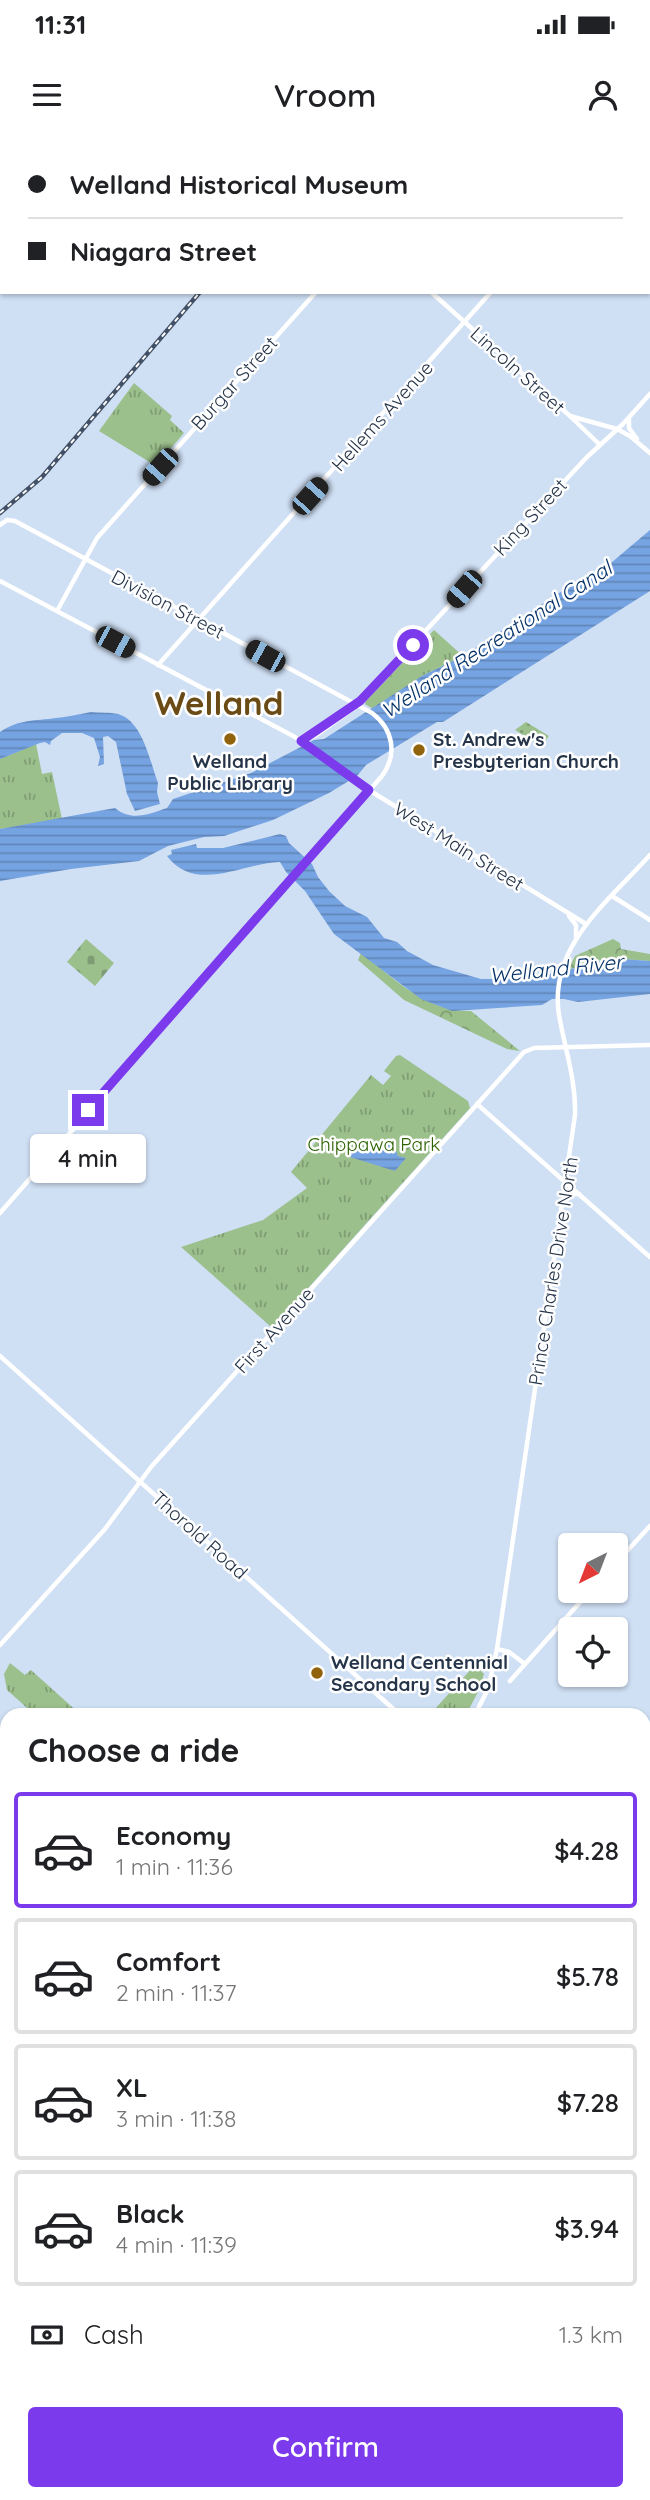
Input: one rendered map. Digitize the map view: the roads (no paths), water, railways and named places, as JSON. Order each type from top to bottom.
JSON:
[{"type":"main road","name":"Burgar Street","points":[[57,611],[84,559],[104,529],[314,294]]},
{"type":"main road","name":"Lincoln Street","points":[[433,294],[570,416],[617,429],[650,453]]},
{"type":"main road","name":"Hellems Avenue","points":[[158,665],[489,294]]},
{"type":"main road","name":"King Street","points":[[303,743],[356,705],[599,444],[650,394]]},
{"type":"main road","points":[[631,415],[629,428],[639,443]]},
{"type":"main road","points":[[570,416],[599,444]]},
{"type":"main road","name":"Division Street","points":[[0,525],[9,519],[365,710],[379,719],[388,731],[392,744],[391,758],[386,770],[371,788],[0,1213]]},
{"type":"main road","name":"West Main Street","points":[[0,581],[303,743],[352,779],[371,788],[586,924]]},
{"type":"main road","points":[[32,598],[52,606],[57,605],[63,598]]},
{"type":"main road","name":"Prince Charles Drive North","points":[[478,1708],[488,1689],[497,1649],[569,1165],[576,1102],[558,1009],[562,966],[586,924],[650,855]]},
{"type":"main road","points":[[612,895],[650,920]]},
{"type":"main road","points":[[567,913],[576,925],[576,938]]},
{"type":"main road","name":"First Avenue","points":[[0,1645],[104,1529],[148,1472],[528,1050],[650,1045]]},
{"type":"main road","points":[[477,1104],[650,1258]]},
{"type":"main road","points":[[542,1162],[558,1171],[569,1165]]},
{"type":"main road","points":[[563,1203],[568,1195],[580,1194]]},
{"type":"main road","name":"Thorold Road","points":[[0,1356],[392,1708]]},
{"type":"main road","points":[[131,1473],[148,1472]]},
{"type":"main road","points":[[628,1550],[650,1526]]},
{"type":"main road","points":[[510,1681],[579,1603]]},
{"type":"main road","points":[[497,1649],[509,1652],[525,1664]]},
{"type":"water","name":"Welland Recreational Canal","points":[[650,530],[650,591],[443,722],[437,722],[366,765],[357,776],[329,793],[273,820],[224,836],[204,837],[168,846],[139,861],[0,881],[0,829],[115,808],[128,815],[147,814],[167,808],[173,799],[251,773],[314,740],[324,739],[422,676],[463,656],[559,593],[605,568]]},
{"type":"water","points":[[91,712],[118,714],[127,718],[140,733],[158,783],[160,804],[135,811],[127,794],[116,742],[108,736],[103,737],[104,764],[98,766],[100,757],[94,738],[82,733],[62,733],[51,741],[50,745],[40,743],[0,759],[0,732],[7,728],[27,721]]},
{"type":"water","points":[[280,834],[286,836],[289,843],[312,864],[329,891],[345,906],[367,917],[384,938],[397,942],[407,951],[433,965],[481,979],[525,979],[594,964],[608,958],[650,961],[650,994],[578,1002],[552,999],[542,1005],[452,1011],[421,999],[334,934],[305,891],[280,862],[205,875],[179,867],[167,856],[172,854],[171,850],[196,844],[197,848],[223,848]]},
{"type":"water","points":[[385,1142],[395,1148],[398,1156],[406,1158],[395,1171],[350,1157],[352,1150],[363,1147],[371,1150],[375,1144]]},
{"type":"railway","points":[[0,513],[42,477],[198,294]]},
{"type":"place","name":"Welland Public Library","points":[[230,739]]},
{"type":"place","name":"St. Andrew's Presbyterian Church","points":[[419,750]]},
{"type":"place","name":"Welland Centennial Secondary School","points":[[317,1673]]},
{"type":"district","name":"Welland","points":[[219,702]]},
{"type":"water label","name":"Welland River","points":[[556,968]]},
{"type":"park label","name":"Chippawa Park","points":[[374,1144]]}]
